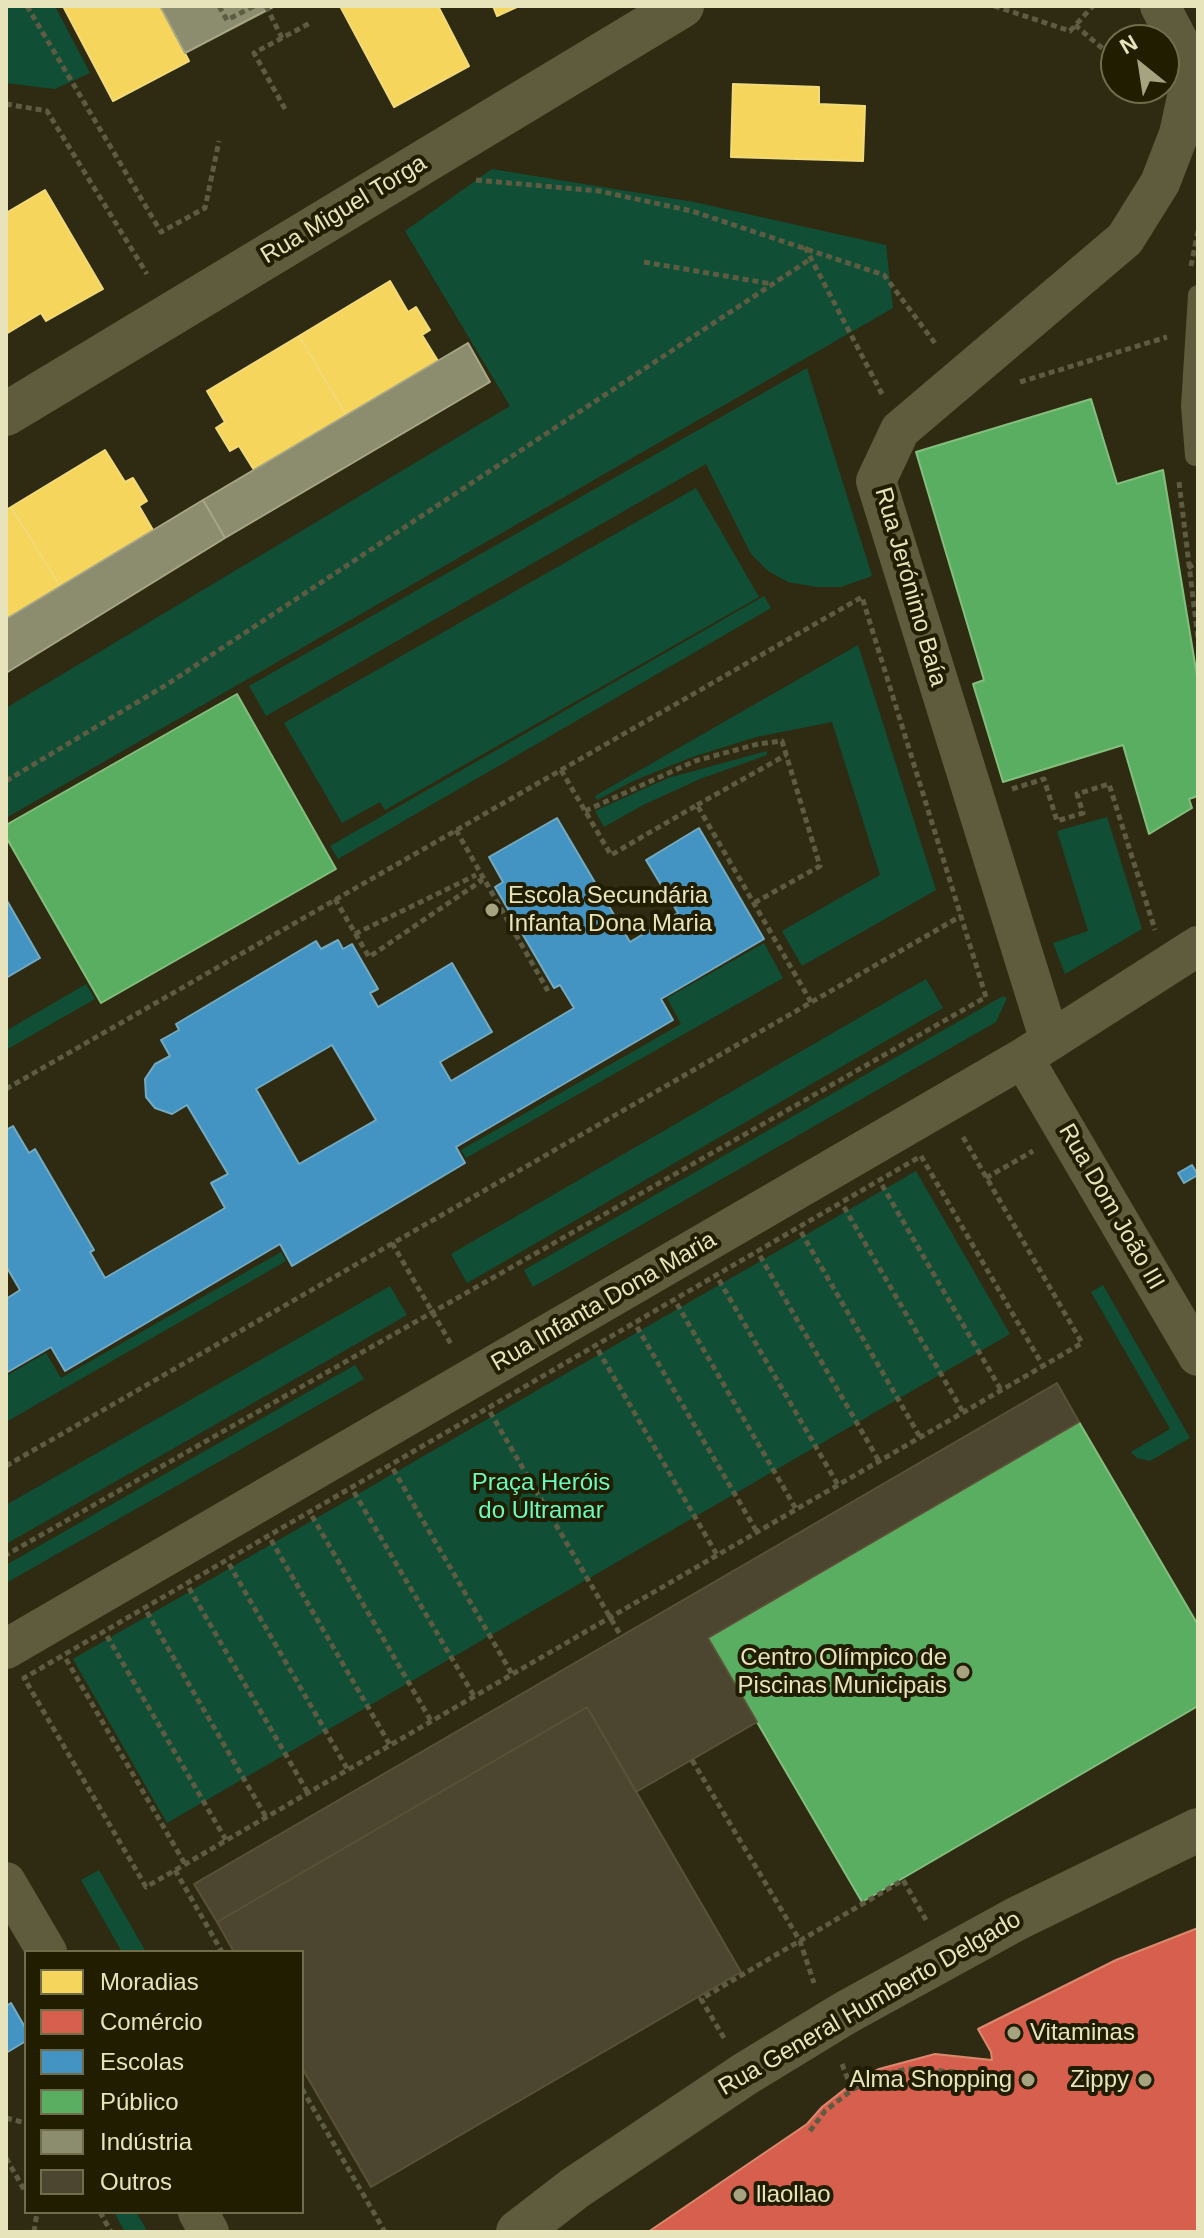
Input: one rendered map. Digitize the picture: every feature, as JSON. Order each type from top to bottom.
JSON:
[{"type":"main road","name":"Rua Miguel Torga","points":[[6,414],[682,6]]},
{"type":"main road","name":"Rua General Humberto Delgado","points":[[518,2232],[575,2188],[745,2074],[845,2013],[1016,1919],[1198,1830]]},
{"type":"street","name":"Rua Jerónimo Baía","points":[[1037,1050],[975,801],[876,481],[900,430],[1125,239],[1160,183],[1179,134],[1189,88],[1181,46],[1160,6]]},
{"type":"street","name":"Rua Infanta Dona Maria","points":[[6,1649],[1037,1050],[1198,946]]},
{"type":"street","name":"Rua Dom João III","points":[[1037,1050],[1198,1356]]},
{"type":"street","points":[[6,1882],[46,1950]]},
{"type":"street","points":[[199,2214],[209,2232]]},
{"type":"lane","points":[[1195,456],[1191,406],[1198,295]]},
{"type":"path","points":[[27,6],[161,232],[205,208],[219,141]]},
{"type":"path","points":[[219,6],[227,20],[254,6]]},
{"type":"path","points":[[266,6],[282,38]]},
{"type":"path","points":[[994,6],[1070,31],[1093,6]]},
{"type":"path","points":[[285,109],[254,53],[310,23]]},
{"type":"path","points":[[1075,25],[1100,46]]},
{"type":"path","points":[[6,104],[47,111],[147,274]]},
{"type":"path","points":[[466,179],[599,191],[692,211],[884,275],[980,394],[1195,329]]},
{"type":"path","points":[[805,247],[883,395]]},
{"type":"path","points":[[6,781],[166,685],[812,258]]},
{"type":"path","points":[[644,262],[772,284]]},
{"type":"path","points":[[1188,568],[1198,562]]},
{"type":"path","points":[[6,1089],[862,597],[986,997],[6,1555]]},
{"type":"path","points":[[585,811],[695,761],[758,744],[782,741],[820,866],[754,903]]},
{"type":"path","points":[[561,770],[611,855],[786,755]]},
{"type":"path","points":[[975,801],[1044,779],[1057,821],[1083,813],[1077,794],[1109,784],[1156,934]]},
{"type":"path","points":[[697,805],[811,1002]]},
{"type":"path","points":[[335,899],[369,957],[481,881],[456,830]]},
{"type":"path","points":[[355,934],[478,874]]},
{"type":"path","points":[[478,874],[548,991]]},
{"type":"path","points":[[6,1466],[961,916]]},
{"type":"path","points":[[961,1134],[1082,1343],[1043,1366],[757,1532],[609,1617],[348,1770],[146,1887],[24,1678],[921,1156],[1043,1366]]},
{"type":"path","points":[[986,1178],[1044,1145]]},
{"type":"path","points":[[879,1181],[1001,1390]]},
{"type":"path","points":[[841,1203],[963,1412]]},
{"type":"path","points":[[799,1228],[920,1437]]},
{"type":"path","points":[[392,1243],[438,1322]]},
{"type":"path","points":[[758,1252],[879,1461]]},
{"type":"path","points":[[716,1276],[838,1485]]},
{"type":"path","points":[[674,1300],[796,1509]]},
{"type":"path","points":[[635,1323],[757,1532]]},
{"type":"path","points":[[595,1345],[717,1555]]},
{"type":"path","points":[[488,1408],[621,1636]]},
{"type":"path","points":[[391,1465],[512,1674]]},
{"type":"path","points":[[352,1488],[474,1696]]},
{"type":"path","points":[[310,1512],[431,1721]]},
{"type":"path","points":[[268,1536],[390,1745]]},
{"type":"path","points":[[227,1560],[348,1770]]},
{"type":"path","points":[[186,1583],[308,1793]]},
{"type":"path","points":[[145,1608],[266,1817]]},
{"type":"path","points":[[104,1631],[226,1840]]},
{"type":"path","points":[[64,1655],[185,1864]]},
{"type":"path","points":[[692,1760],[800,1941]]},
{"type":"path","points":[[175,1870],[221,1950]]},
{"type":"path","points":[[701,1999],[903,1880]]},
{"type":"path","points":[[810,2131],[825,2111],[851,2087],[881,2075],[908,2069],[958,2072],[989,2080]]},
{"type":"path","points":[[304,2092],[385,2232]]},
{"type":"path","points":[[6,2158],[24,2190]]},
{"type":"path","points":[[101,2214],[111,2232]]},
{"type":"green space","points":[[6,6],[55,6],[90,73],[55,89],[6,83]]},
{"type":"green space","points":[[492,169],[694,202],[886,245],[893,308],[6,818],[6,708],[510,406],[405,231]]},
{"type":"green space","points":[[807,368],[872,576],[841,587],[817,587],[788,582],[768,571],[751,554],[706,464],[266,716],[249,686]]},
{"type":"green space","points":[[696,488],[759,597],[385,810],[380,802],[342,823],[284,723]]},
{"type":"green space","points":[[764,596],[771,608],[338,859],[330,846]]},
{"type":"green space","points":[[858,645],[936,890],[802,966],[782,931],[880,875],[832,722],[756,737],[692,757],[633,781],[597,800],[595,796]]},
{"type":"green space","points":[[767,751],[767,755],[700,779],[604,827],[595,811],[668,778]]},
{"type":"green space","points":[[1107,817],[1142,929],[1065,974],[1053,943],[1088,931],[1057,831]]},
{"type":"green space","points":[[764,943],[783,978],[466,1158],[461,1150],[681,1024],[667,998]]},
{"type":"green space","points":[[926,979],[943,1008],[467,1283],[451,1254]]},
{"type":"green space","points":[[86,984],[95,999],[6,1050],[6,1031]]},
{"type":"green space","points":[[1003,996],[1007,998],[996,1022],[533,1287],[524,1270]]},
{"type":"green space","name":"Praça Heróis do Ultramar","points":[[916,1171],[1010,1334],[167,1823],[73,1659]]},
{"type":"green space","points":[[281,1252],[286,1261],[6,1422],[6,1376],[46,1353],[61,1378]]},
{"type":"green space","points":[[1103,1285],[1190,1438],[1150,1461],[1137,1458],[1131,1452],[1170,1429],[1091,1292]]},
{"type":"green space","points":[[390,1286],[407,1315],[6,1544],[6,1505]]},
{"type":"green space","points":[[355,1365],[364,1379],[6,1583],[6,1565]]},
{"type":"green space","points":[[99,1870],[145,1950],[121,1950],[81,1880]]},
{"type":"green space","points":[[115,2214],[137,2214],[148,2232],[125,2232]]},
{"type":"building: Moradias","points":[[63,6],[160,6],[189,61],[113,101]]},
{"type":"building: Moradias","points":[[340,6],[438,6],[469,66],[394,107]]},
{"type":"building: Moradias","points":[[493,6],[519,6],[497,16]]},
{"type":"building: Moradias","points":[[733,84],[819,87],[819,104],[865,106],[863,161],[731,157]]},
{"type":"building: Moradias","points":[[45,190],[103,289],[46,321],[41,313],[6,334],[6,213]]},
{"type":"building: Moradias","points":[[390,281],[408,312],[416,307],[430,330],[422,335],[438,361],[346,415],[299,336]]},
{"type":"building: Moradias","points":[[299,336],[346,415],[254,470],[239,446],[230,451],[216,428],[225,422],[207,391]]},
{"type":"building: Moradias","points":[[105,450],[125,482],[133,478],[147,501],[139,506],[153,530],[60,586],[11,507]]},
{"type":"building: Moradias","points":[[11,507],[60,586],[6,619],[6,510]]},
{"type":"building: Comércio","name":"Alma Shopping","points":[[1198,1928],[1198,2232],[648,2232],[807,2124],[822,2107],[850,2085],[879,2069],[935,2054],[992,2060],[978,2029],[1116,1960]]},
{"type":"building: Escolas","points":[[557,818],[630,942],[678,913],[646,860],[699,828],[764,939],[661,999],[673,1020],[456,1147],[465,1163],[292,1266],[280,1244],[65,1371],[51,1347],[6,1373],[6,1299],[20,1290],[6,1266],[6,1130],[13,1126],[29,1153],[35,1149],[94,1250],[90,1252],[105,1278],[225,1208],[211,1183],[228,1174],[187,1105],[172,1114],[155,1108],[146,1097],[145,1079],[155,1064],[170,1056],[161,1040],[179,1030],[176,1024],[316,941],[321,949],[338,940],[343,949],[352,944],[378,989],[370,993],[378,1007],[452,963],[492,1032],[440,1062],[451,1081],[574,1008],[560,985],[554,988],[495,887],[503,882],[489,857]],"holes":[[[332,1045],[376,1120],[299,1164],[256,1089]]]},
{"type":"building: Escolas","points":[[6,899],[40,958],[6,978]]},
{"type":"building: Escolas","points":[[1192,1165],[1198,1175],[1184,1183],[1178,1173]]},
{"type":"building: Escolas","points":[[11,2003],[24,2026],[24,2042],[6,2053],[6,2006]]},
{"type":"building: Público","points":[[1091,399],[1117,484],[1163,470],[1198,682],[1198,796],[1189,799],[1192,808],[1149,834],[1123,745],[1003,782],[973,684],[984,680],[916,452]]},
{"type":"building: Público","points":[[237,694],[336,869],[101,1003],[6,837],[6,825]]},
{"type":"building: Público","name":"Centro Olímpico de Piscinas Municipais","points":[[1079,1422],[1198,1625],[1198,1706],[862,1902],[708,1638]]},
{"type":"building: Indústria","points":[[160,6],[275,6],[185,53]]},
{"type":"building: Indústria","points":[[468,343],[490,382],[225,538],[203,500]]},
{"type":"building: Indústria","points":[[203,500],[225,538],[6,673],[6,619]]},
{"type":"building: Outros","points":[[1057,1383],[1079,1422],[708,1638],[757,1722],[636,1792],[587,1707],[217,1922],[194,1884]]},
{"type":"building: Outros","points":[[587,1707],[741,1972],[371,2187],[304,2071],[304,1950],[233,1950],[217,1922]]},
{"type":"place","name":"Escola Secundária Infanta Dona Maria","points":[[492,910]]},
{"type":"place","name":"Centro Olímpico de Piscinas Municipais","points":[[963,1672]]},
{"type":"place","name":"Vitaminas","points":[[1014,2033]]},
{"type":"place","name":"Alma Shopping","points":[[1028,2080]]},
{"type":"place","name":"Zippy","points":[[1145,2080]]},
{"type":"place","name":"llaollao","points":[[740,2195]]}]
